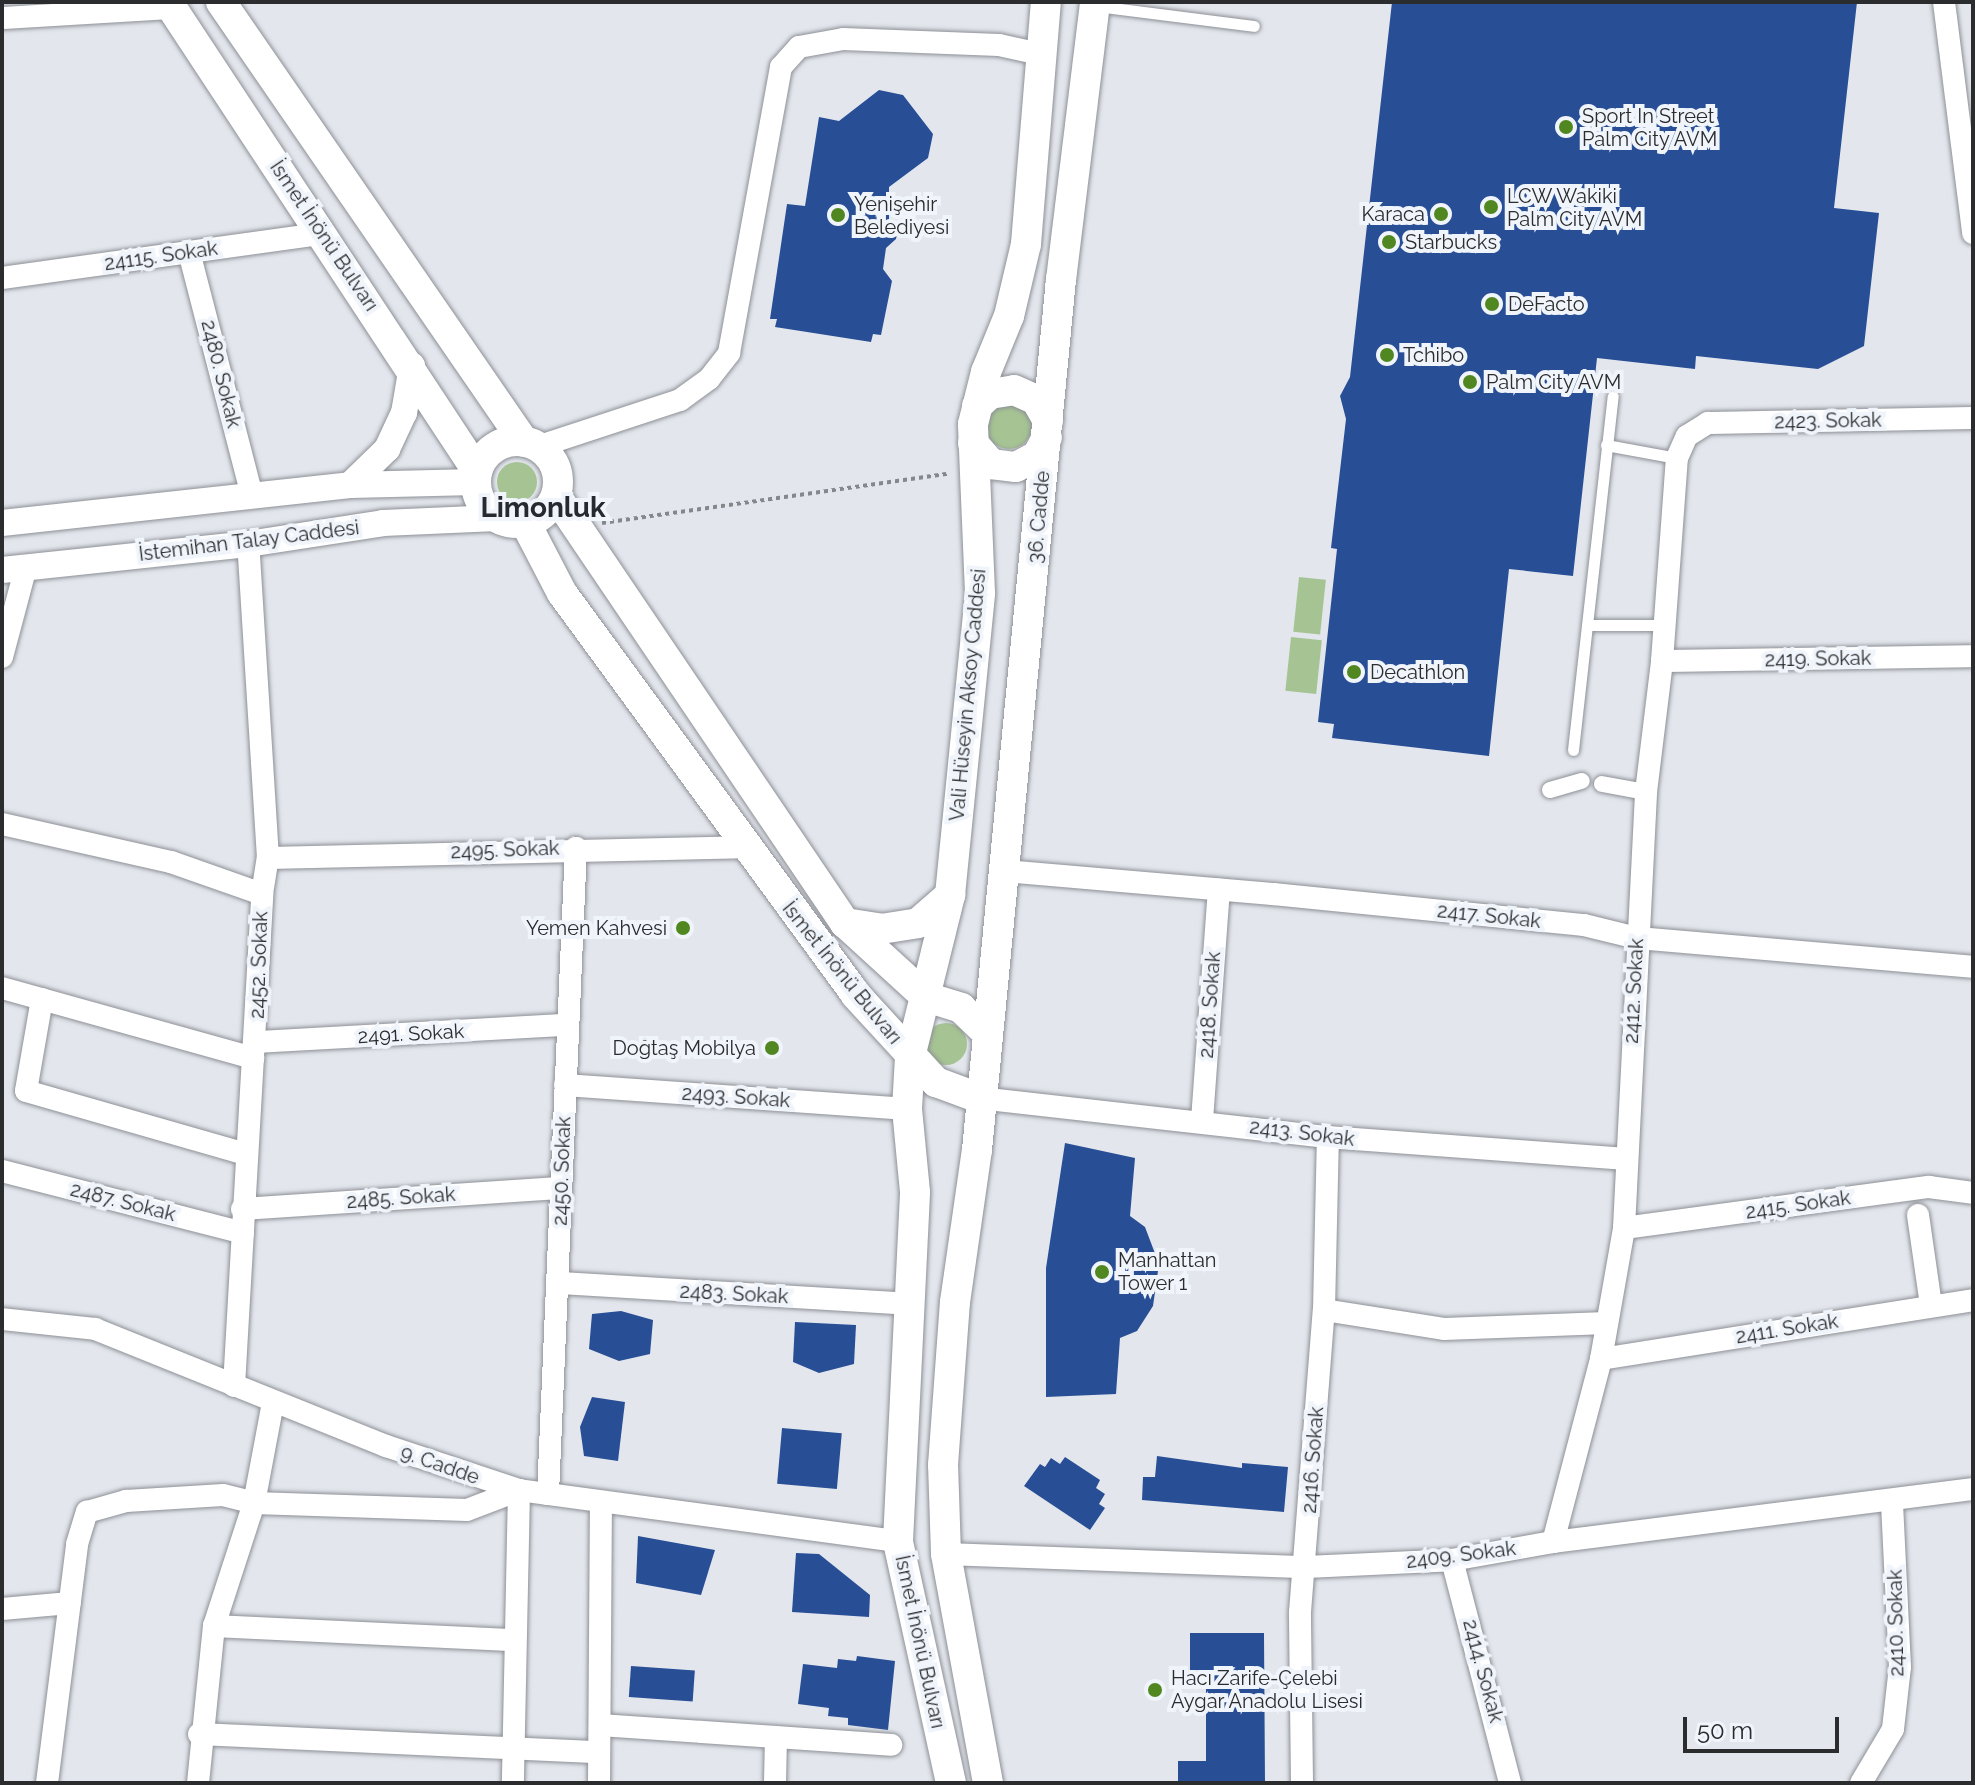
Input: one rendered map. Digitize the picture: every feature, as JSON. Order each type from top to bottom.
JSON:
[{"type":"main road","points":[[221,2],[530,444],[555,468],[556,496],[549,508],[511,520],[486,509],[476,477],[500,444],[530,444]]},
{"type":"main road","name":"Vali Hüseyin Aksoy Caddesi","points":[[910,1057],[950,895],[980,593],[973,443],[977,406],[1009,316],[1026,244],[1046,2]]},
{"type":"main road","name":"36. Cadde","points":[[986,1032],[1094,4]]},
{"type":"main road","name":"İsmet İnönü Bulvarı","points":[[170,5],[412,366],[476,477]]},
{"type":"main road","points":[[973,443],[991,464],[1016,467],[1037,456],[1048,429],[1036,400],[1014,390],[990,394],[977,406]]},
{"type":"main road","name":"İsmet İnönü Bulvarı","points":[[556,496],[845,923],[926,997]]},
{"type":"main road","name":"İsmet İnönü Bulvarı","points":[[511,520],[743,847],[855,994],[910,1057],[907,1109],[915,1192],[898,1541],[951,1783]]},
{"type":"main road","points":[[845,923],[881,929],[918,923],[950,895]]},
{"type":"main road","points":[[926,997],[961,1008],[986,1032]]},
{"type":"main road","name":"İsmet İnönü Bulvarı","points":[[986,1032],[953,1332],[943,1465],[946,1554],[988,1783]]},
{"type":"main road","points":[[910,1057],[936,1082],[979,1098]]},
{"type":"street","points":[[1944,2],[1973,233]]},
{"type":"street","points":[[2,18],[170,5]]},
{"type":"street","points":[[530,444],[680,400],[709,379],[729,353],[781,67],[799,47],[843,39],[999,45],[1040,54]]},
{"type":"street","name":"24115. Sokak","points":[[2,278],[321,234]]},
{"type":"street","name":"2480. Sokak","points":[[189,252],[252,495]]},
{"type":"street","points":[[350,485],[387,449],[404,413],[412,366]]},
{"type":"street","name":"2423. Sokak","points":[[1687,436],[1708,423],[1973,418]]},
{"type":"street","name":"2412. Sokak","points":[[1553,1542],[1601,1359],[1624,1228],[1646,792],[1662,661],[1677,458],[1687,436]]},
{"type":"street","points":[[2,523],[350,485],[476,477]]},
{"type":"street","name":"İstemihan Talay Caddesi","points":[[14,568],[248,544],[383,523],[511,520]]},
{"type":"street","name":"2452. Sokak","points":[[234,1386],[262,894],[268,858],[248,544]]},
{"type":"street","points":[[2,657],[14,568]]},
{"type":"street","name":"2419. Sokak","points":[[1662,661],[1973,656]]},
{"type":"street","points":[[1550,790],[1582,781]]},
{"type":"street","points":[[1602,784],[1646,792]]},
{"type":"street","points":[[2,824],[171,862],[262,894]]},
{"type":"street","name":"2495. Sokak","points":[[268,858],[576,848],[743,847]]},
{"type":"street","name":"2450. Sokak","points":[[548,1494],[559,1283],[565,1025],[576,848]]},
{"type":"street","name":"2417. Sokak","points":[[1004,871],[1584,925],[1637,938],[1973,967]]},
{"type":"street","name":"2418. Sokak","points":[[1202,1120],[1219,890]]},
{"type":"street","name":"2491. Sokak","points":[[2,988],[255,1050],[565,1025]]},
{"type":"street","points":[[42,999],[26,1091],[246,1154]]},
{"type":"street","name":"2493. Sokak","points":[[565,1085],[907,1109]]},
{"type":"street","name":"2413. Sokak","points":[[979,1098],[1037,1109],[1202,1120],[1328,1137],[1626,1159]]},
{"type":"street","name":"2416. Sokak","points":[[1302,1783],[1300,1612],[1306,1567],[1324,1310],[1328,1137]]},
{"type":"street","name":"2487. Sokak","points":[[2,1171],[243,1233]]},
{"type":"street","name":"2415. Sokak","points":[[1624,1228],[1929,1187],[1973,1193]]},
{"type":"street","name":"2485. Sokak","points":[[242,1209],[559,1188]]},
{"type":"street","points":[[1918,1215],[1931,1305]]},
{"type":"street","name":"2483. Sokak","points":[[559,1283],[909,1304]]},
{"type":"street","name":"2411. Sokak","points":[[1601,1359],[1973,1300]]},
{"type":"street","points":[[1324,1310],[1444,1329],[1607,1323]]},
{"type":"street","name":"9. Cadde","points":[[2,1319],[95,1329],[461,1474],[519,1490],[898,1541]]},
{"type":"street","points":[[198,1783],[199,1734],[214,1626],[254,1503],[273,1402]]},
{"type":"street","name":"2409. Sokak","points":[[946,1554],[1306,1567],[1452,1560],[1553,1542],[1892,1502],[1973,1489]]},
{"type":"street","points":[[47,1783],[70,1603],[87,1512],[126,1501],[223,1495],[254,1503],[467,1510],[519,1490],[513,1783]]},
{"type":"street","name":"2410. Sokak","points":[[1861,1783],[1893,1729],[1900,1667],[1892,1502]]},
{"type":"street","points":[[599,1783],[601,1503]]},
{"type":"street","name":"2414. Sokak","points":[[1452,1560],[1510,1783]]},
{"type":"street","points":[[2,1609],[70,1603]]},
{"type":"street","points":[[214,1626],[515,1640]]},
{"type":"street","points":[[600,1725],[891,1745]]},
{"type":"street","points":[[199,1734],[513,1751],[599,1752]]},
{"type":"street","points":[[775,1783],[776,1737]]},
{"type":"lane","points":[[1094,4],[1254,26]]},
{"type":"lane","points":[[1573,750],[1613,396]]},
{"type":"lane","points":[[1606,445],[1677,458]]},
{"type":"lane","points":[[1587,625],[1663,625]]},
{"type":"path","points":[[579,527],[948,474]]},
{"type":"green space","points":[[1009,403],[1018,404],[1025,410],[1031,417],[1031,435],[1025,442],[1018,448],[1009,449],[1000,448],[993,442],[987,435],[986,426],[987,417],[993,410],[1000,404]]},
{"type":"green space","points":[[517,462],[531,468],[537,482],[531,496],[517,502],[503,496],[497,482],[503,468]]},
{"type":"green space","points":[[1299,577],[1326,580],[1320,635],[1293,632]]},
{"type":"green space","points":[[1291,637],[1322,640],[1316,694],[1285,691]]},
{"type":"green space","points":[[946,1023],[960,1030],[967,1044],[960,1058],[946,1065],[932,1058],[925,1044],[932,1030]]},
{"type":"building","name":"Palm City AVM","points":[[1392,2],[1857,2],[1834,208],[1879,213],[1864,346],[1818,369],[1696,356],[1695,369],[1597,358],[1573,576],[1509,569],[1489,756],[1332,738],[1334,724],[1318,722],[1337,549],[1331,548],[1346,419],[1340,396],[1350,377]]},
{"type":"building","name":"Yenişehir Belediyesi","points":[[879,90],[903,95],[933,134],[928,158],[889,187],[889,220],[899,223],[896,239],[886,248],[883,269],[892,281],[881,335],[873,334],[871,342],[775,327],[777,319],[770,319],[787,204],[805,206],[819,117],[839,121]]},
{"type":"building","name":"Manhattan Tower 1","points":[[1065,1143],[1135,1158],[1130,1216],[1145,1227],[1159,1264],[1153,1306],[1137,1331],[1120,1338],[1116,1394],[1046,1397],[1046,1268]]},
{"type":"building","points":[[621,1311],[653,1320],[650,1354],[619,1361],[589,1349],[592,1314]]},
{"type":"building","points":[[795,1322],[856,1325],[854,1364],[819,1373],[793,1362]]},
{"type":"building","points":[[592,1397],[625,1402],[618,1461],[584,1456],[580,1427]]},
{"type":"building","points":[[782,1428],[842,1433],[837,1489],[777,1484]]},
{"type":"building","points":[[1157,1456],[1242,1468],[1242,1463],[1288,1467],[1284,1512],[1142,1500],[1143,1477],[1155,1477]]},
{"type":"building","points":[[1065,1457],[1100,1480],[1096,1488],[1105,1494],[1099,1504],[1105,1508],[1090,1530],[1024,1486],[1040,1464],[1045,1467],[1051,1458],[1060,1464]]},
{"type":"building","points":[[638,1536],[715,1550],[701,1595],[636,1583]]},
{"type":"building","points":[[796,1553],[819,1554],[870,1595],[869,1617],[792,1612]]},
{"type":"building","points":[[1190,1633],[1264,1633],[1265,1783],[1178,1783],[1178,1761],[1206,1761],[1206,1670],[1190,1670]]},
{"type":"building","points":[[857,1656],[895,1661],[888,1730],[848,1725],[848,1718],[828,1716],[829,1708],[798,1704],[803,1664],[837,1668],[838,1659],[856,1661]]},
{"type":"building","points":[[631,1666],[695,1670],[693,1701],[629,1697]]},
{"type":"place","name":"Sport In Street Palm City AVM","points":[[1566,127]]},
{"type":"place","name":"LCW Wakiki Palm City AVM","points":[[1491,207]]},
{"type":"place","name":"Karaca","points":[[1441,214]]},
{"type":"place","name":"Yenişehir Belediyesi","points":[[838,215]]},
{"type":"place","name":"Starbucks","points":[[1389,242]]},
{"type":"place","name":"DeFacto","points":[[1492,304]]},
{"type":"place","name":"Tchibo","points":[[1387,355]]},
{"type":"place","name":"Palm City AVM","points":[[1470,382]]},
{"type":"place","name":"Decathlon","points":[[1354,672]]},
{"type":"place","name":"Yemen Kahvesi","points":[[683,928]]},
{"type":"place","name":"Doğtaş Mobilya","points":[[772,1048]]},
{"type":"place","name":"Manhattan Tower 1","points":[[1102,1272]]},
{"type":"place","name":"Hacı Zarife-Çelebi Aygar Anadolu Lisesi","points":[[1155,1690]]},
{"type":"district","name":"Limonluk","points":[[543,508]]}]
